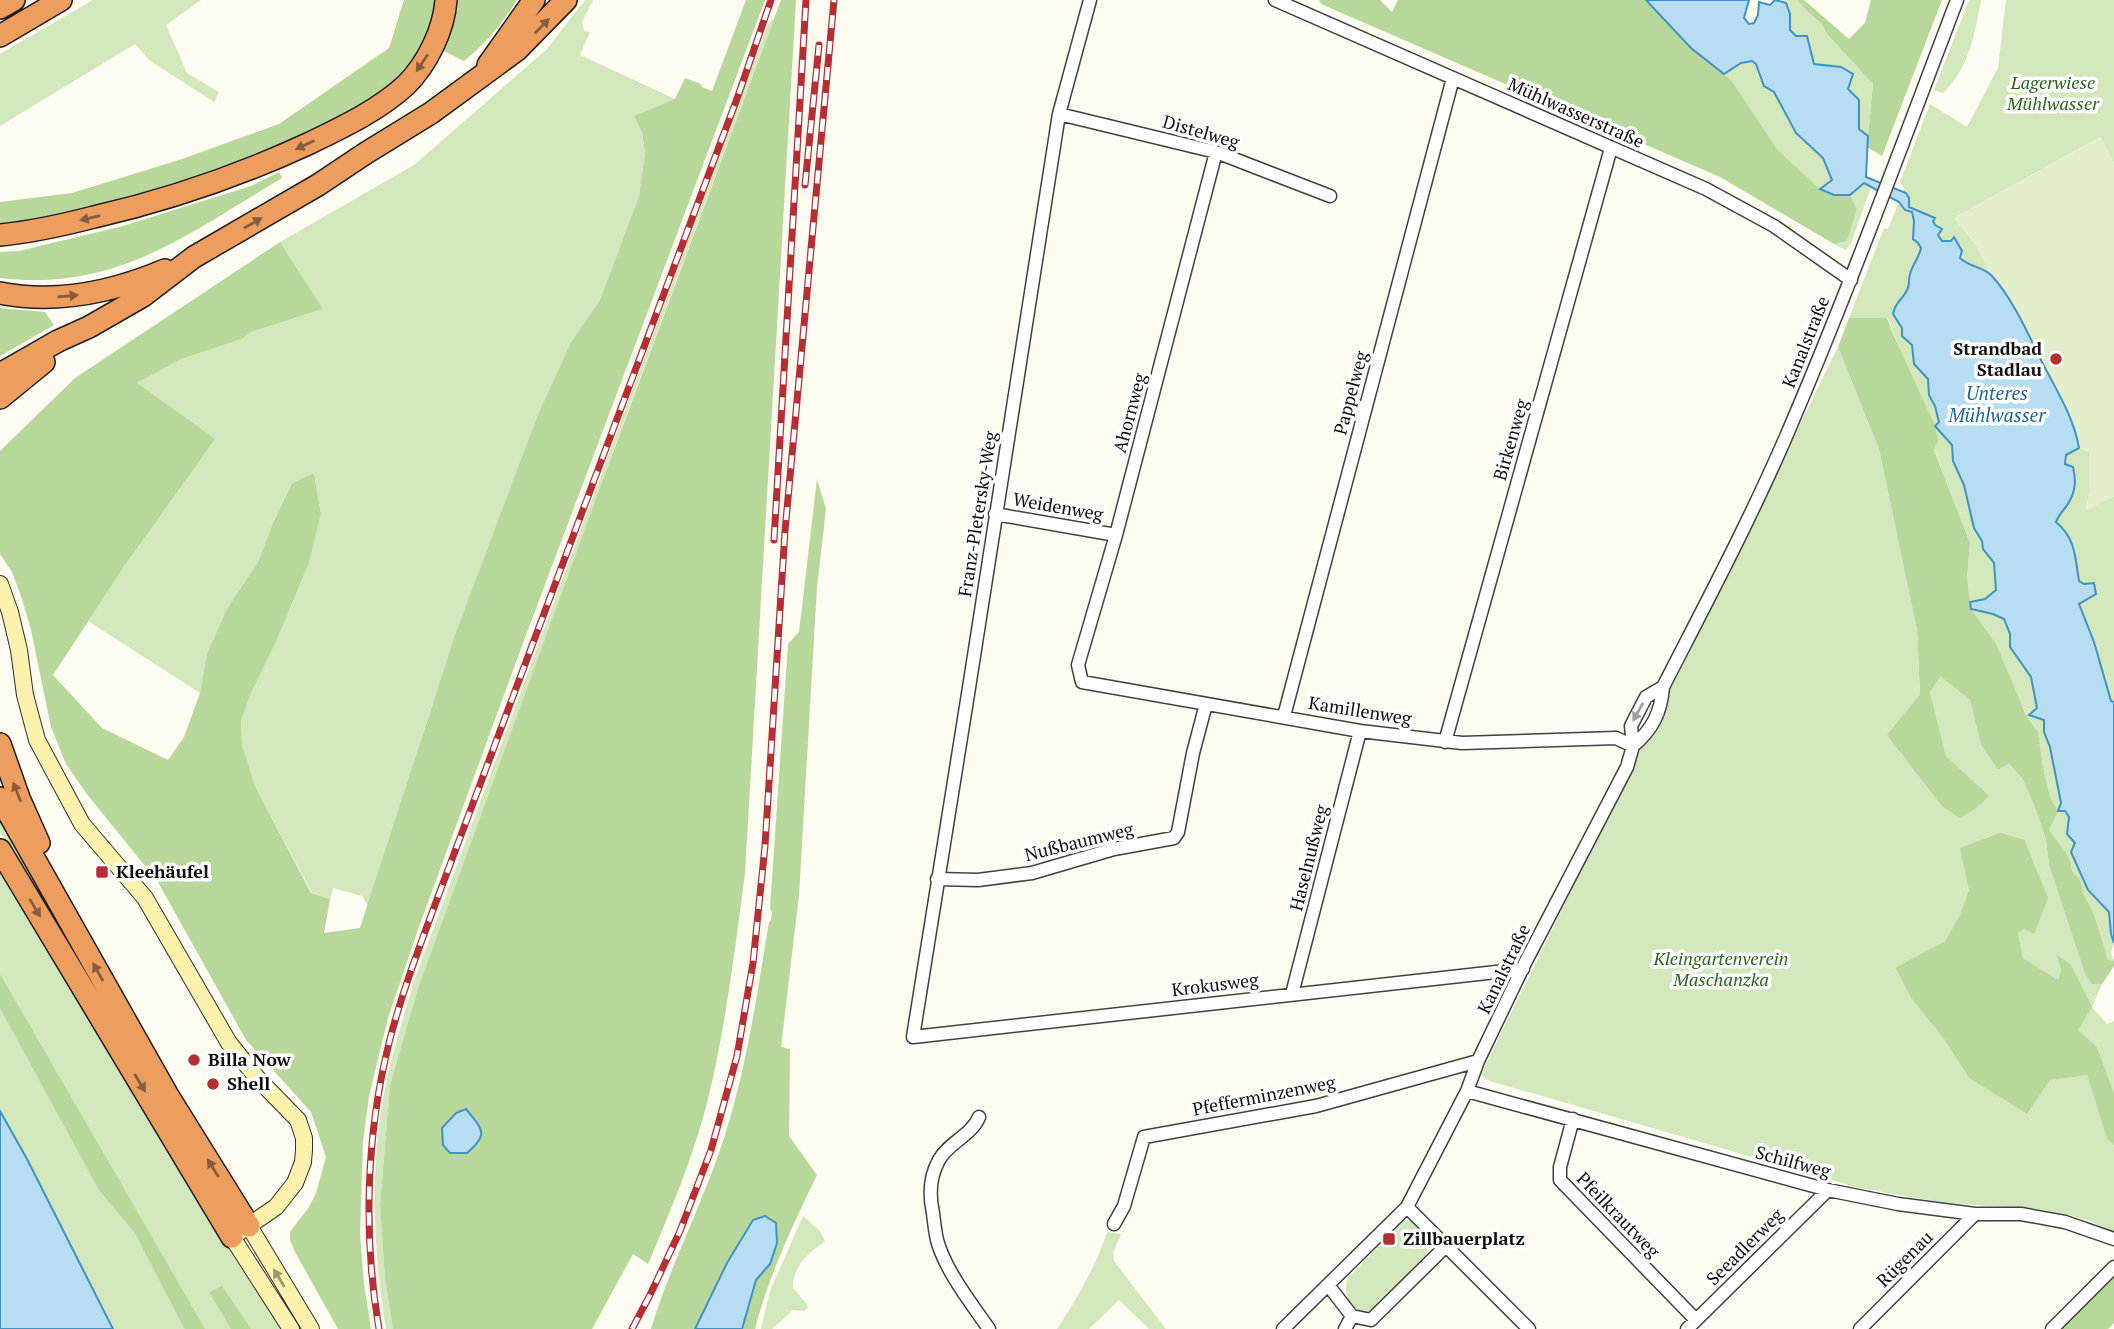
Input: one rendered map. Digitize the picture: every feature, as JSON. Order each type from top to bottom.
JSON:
[{"type":"highway","points":[[0,8],[14,0]]},
{"type":"highway","points":[[0,36],[61,0]]},
{"type":"highway","points":[[0,235],[118,212],[184,192],[262,164],[331,133],[366,114],[407,84],[431,49],[441,28],[446,0]]},
{"type":"highway","points":[[476,81],[534,0]]},
{"type":"highway","points":[[0,374],[143,296],[194,257],[318,185],[431,113],[517,50],[566,0]]},
{"type":"highway","points":[[0,293],[42,297],[93,293],[128,284],[194,257]]},
{"type":"highway","points":[[0,398],[89,327]]},
{"type":"highway","points":[[0,744],[19,798],[71,923]]},
{"type":"highway","points":[[0,798],[241,1231]]},
{"type":"highway","points":[[0,850],[241,1231]]},
{"type":"street","name":"Franz-Pletersky-Weg","points":[[912,1037],[1059,114],[1090,0]]},
{"type":"street","name":"Mühlwasserstraße","points":[[1275,0],[1706,189],[1774,226],[1851,280]]},
{"type":"street","name":"Kanalstraße","points":[[1633,746],[1648,733],[1662,704],[1663,687],[1735,547],[1774,463],[1851,280],[1957,0]]},
{"type":"street","name":"Pappelweg","points":[[1284,716],[1453,78]]},
{"type":"street","name":"Distelweg","points":[[1059,114],[1216,152],[1330,197]]},
{"type":"street","name":"Birkenweg","points":[[1445,742],[1611,148]]},
{"type":"street","name":"Ahornweg","points":[[1082,682],[1079,665],[1116,535],[1216,152]]},
{"type":"street","name":"Weidenweg","points":[[995,514],[1116,535]]},
{"type":"street","points":[[0,584],[10,612],[25,695],[37,740],[82,824],[145,898],[229,1043],[258,1079],[298,1120],[304,1138],[304,1150],[303,1162],[295,1183],[276,1207],[241,1231]]},
{"type":"street","name":"Kamillenweg","points":[[1082,682],[1360,731],[1445,742],[1616,738],[1633,746]]},
{"type":"street","name":"Kanalstraße","points":[[1407,1208],[1467,1091],[1478,1061],[1522,969],[1627,767],[1633,746],[1630,726],[1646,697],[1663,687]]},
{"type":"street","name":"Nußbaumweg","points":[[937,879],[978,880],[1032,873],[1114,849],[1174,838],[1178,832],[1193,753],[1206,704]]},
{"type":"street","name":"Haselnußweg","points":[[1292,994],[1360,731]]},
{"type":"street","name":"Krokusweg","points":[[912,1037],[1522,969]]},
{"type":"street","name":"Pfefferminzenweg","points":[[1114,1224],[1124,1206],[1144,1137],[1316,1107],[1478,1061]]},
{"type":"street","name":"Schilfweg","points":[[1467,1091],[1828,1190],[1898,1204],[1975,1214],[2021,1214],[2065,1222],[2114,1239]]},
{"type":"street","points":[[979,1117],[972,1128],[951,1144],[939,1159],[930,1198],[937,1242],[957,1283],[989,1329]]},
{"type":"street","name":"Pfeilkrautweg","points":[[1573,1119],[1560,1167],[1560,1180],[1692,1324]]},
{"type":"street","name":"Seeadlerweg","points":[[1692,1324],[1828,1190]]},
{"type":"street","points":[[1283,1329],[1407,1208],[1529,1329]]},
{"type":"street","name":"Rügenau","points":[[1860,1329],[1975,1214]]},
{"type":"street","points":[[241,1231],[291,1329]]},
{"type":"street","points":[[241,1231],[310,1329]]},
{"type":"street","points":[[1328,1285],[1352,1316],[1371,1320],[1447,1245]]},
{"type":"street","points":[[2052,1329],[2114,1268]]},
{"type":"street","points":[[1345,1329],[1352,1316]]},
{"type":"green space","points":[[93,0],[201,0],[166,25],[187,73],[219,92],[214,102],[149,60],[135,44],[0,126],[0,54]]},
{"type":"green space","points":[[404,0],[435,0],[430,25],[420,48],[387,86],[349,111],[287,143],[208,175],[83,210],[0,224],[0,202],[72,193],[182,159],[279,124],[389,48]]},
{"type":"green space","points":[[458,0],[517,0],[493,33],[464,61],[442,50]]},
{"type":"green space","points":[[585,0],[593,0],[582,22],[584,31],[590,32],[580,55],[675,99],[642,132],[645,154],[639,196],[600,300],[571,342],[539,412],[432,705],[368,906],[362,896],[333,888],[330,899],[312,893],[255,786],[242,745],[241,722],[250,695],[309,563],[321,514],[314,473],[292,483],[258,562],[227,609],[207,653],[200,693],[88,621],[125,565],[137,383],[181,359],[242,339],[251,332],[323,309],[280,242],[414,165],[547,49]]},
{"type":"green space","points":[[746,0],[765,0],[526,635],[388,1018],[369,1096],[363,1141],[360,1234],[371,1329],[338,1329],[290,1240],[290,1232],[316,1193],[326,1157],[311,1112],[246,1040],[158,882],[66,764],[51,727],[22,599],[12,572],[0,554],[0,451],[75,378],[280,242],[323,309],[251,332],[242,339],[181,359],[137,383],[215,439],[125,565],[53,675],[102,728],[168,760],[184,737],[200,693],[207,653],[227,609],[258,562],[292,483],[314,473],[321,514],[309,563],[250,695],[241,722],[242,745],[255,786],[311,893],[330,899],[324,933],[360,928],[455,635],[539,412],[571,342],[600,300],[639,196],[645,154],[642,132],[634,116],[675,99],[685,78],[712,91]]},
{"type":"green space","points":[[781,0],[796,0],[745,873],[725,1015],[696,1141],[648,1264],[633,1254],[592,1329],[393,1329],[385,1279],[380,1205],[390,1085],[418,988]]},
{"type":"green space","points":[[1319,0],[1380,0],[1392,12],[1398,0],[1646,0],[1691,48],[1732,81],[1777,149],[1820,189],[1834,195],[1850,195],[1857,209],[1847,241],[1834,244],[1720,177],[1321,4]]},
{"type":"green space","points":[[1777,0],[1797,0],[1821,23],[1827,34],[1873,84],[1868,136],[1859,129],[1859,100],[1847,89],[1841,67],[1814,64],[1807,36],[1796,36],[1790,30],[1790,14],[1786,3]]},
{"type":"green space","points":[[1797,0],[1804,0],[1849,39],[1865,23],[1871,0],[1942,0],[1882,156],[1867,147],[1873,84],[1827,34],[1821,23]]},
{"type":"green space","points":[[1969,0],[1981,0],[1965,62],[1943,93],[1934,90]]},
{"type":"green space","name":"Lagerwiese Mühlwasser","points":[[2006,0],[2114,0],[2114,163],[2100,137],[1954,218],[1976,245],[1991,274],[1963,258],[1954,238],[1951,241],[1942,241],[1933,221],[1909,206],[1900,182],[1930,104],[1967,127],[1998,68]]},
{"type":"green space","points":[[775,16],[418,988],[390,1085],[380,1205],[385,1279],[393,1329],[386,1329],[376,1246],[378,1133],[385,1089],[414,981],[767,26]]},
{"type":"green space","points":[[1752,61],[1756,64],[1764,86],[1774,92],[1796,133],[1823,158],[1832,180],[1820,189],[1777,149],[1732,81],[1724,74],[1741,63]]},
{"type":"green space","name":"Strandbad Stadlau","points":[[2101,137],[2114,163],[2114,496],[2085,511],[2089,494],[2089,452],[2079,448],[2066,454],[1959,289],[1991,273],[1976,245],[1954,218]]},
{"type":"green space","points":[[279,172],[282,178],[215,219],[149,254],[115,267],[80,276],[42,280],[0,278],[0,252],[19,251],[123,226],[251,186]]},
{"type":"green space","points":[[1864,183],[1871,187],[1846,250],[1834,244],[1847,241],[1857,209],[1850,195]]},
{"type":"green space","points":[[1899,202],[1905,210],[1912,212],[1914,229],[1921,248],[1919,258],[1910,273],[1906,294],[1896,303],[1893,314],[1902,328],[1902,336],[1912,345],[1914,364],[1928,379],[1929,395],[1939,422],[1936,426],[1952,445],[1953,461],[1964,485],[1974,528],[1982,541],[1983,549],[1994,563],[1996,590],[1985,600],[1970,602],[1967,578],[1970,543],[1888,318],[1849,318],[1884,228],[1888,229]]},
{"type":"green space","points":[[0,308],[45,312],[54,325],[0,356]]},
{"type":"green space","points":[[1849,318],[1887,318],[1935,426],[1938,441],[1934,450],[1970,543],[1967,578],[1971,609],[1996,644],[2026,715],[2038,732],[2050,797],[2058,811],[2049,830],[2067,854],[2072,871],[2080,880],[2108,960],[2114,961],[2114,966],[2102,984],[2092,984],[2085,974],[2049,865],[2046,839],[2022,778],[2009,763],[1998,770],[1981,745],[1970,700],[1940,676],[1930,692],[1946,756],[1989,796],[1960,818],[1942,806],[1887,735],[1920,694],[1917,630],[1879,449],[1838,347]]},
{"type":"green space","name":"Kleingartenverein Maschanzka","points":[[1838,347],[1879,449],[1917,630],[1920,694],[1887,736],[1988,796],[1946,756],[1930,692],[1939,675],[1970,700],[1981,745],[1998,770],[2009,762],[2022,778],[2046,839],[2049,865],[2085,974],[2092,984],[2102,984],[2092,1007],[2107,1024],[2114,1021],[2114,1093],[2097,1047],[2077,1030],[2071,965],[2056,955],[2061,971],[2058,980],[2023,958],[2018,933],[2024,929],[2033,933],[2039,874],[2025,840],[1969,890],[1960,915],[1945,941],[1895,969],[1911,998],[1944,1039],[1969,1078],[2027,1114],[2050,1080],[2087,1074],[2107,1139],[2114,1145],[2114,1233],[2078,1217],[2059,1213],[1909,1197],[1856,1187],[1490,1081],[1481,1074]]},
{"type":"green space","points":[[2079,448],[2089,452],[2089,494],[2086,510],[2114,496],[2114,702],[2111,701],[2094,642],[2079,604],[2093,583],[2084,584],[2079,581],[2074,546],[2056,522],[2058,514],[2069,504],[2066,454]]},
{"type":"green space","points":[[817,479],[826,509],[817,587],[799,895],[781,1047],[790,1049],[789,1136],[817,1175],[774,1269],[755,1329],[742,1329],[756,1280],[770,1264],[711,1298],[695,1329],[651,1329],[725,1135],[751,1030],[772,912],[770,909],[788,644],[799,632]]},
{"type":"green space","points":[[1971,609],[2004,619],[2010,634],[2010,647],[2031,677],[2037,708],[2044,720],[2044,732],[2050,747],[2061,803],[2069,817],[2067,834],[2075,843],[2071,852],[2088,890],[2109,912],[2114,961],[2108,961],[2094,914],[2080,880],[2072,871],[2067,854],[2048,829],[2058,811],[2050,797],[2038,732]]},
{"type":"green space","points":[[0,818],[106,1008],[0,832]]},
{"type":"green space","points":[[2000,833],[2025,840],[2048,898],[2034,934],[2024,929],[2018,933],[2023,958],[2058,980],[2061,971],[2056,954],[2071,965],[2092,1007],[2078,1030],[2097,1047],[2114,1093],[2114,1145],[2107,1139],[2087,1075],[2050,1080],[2027,1114],[1969,1078],[1944,1039],[1911,998],[1895,968],[1945,941],[1960,915],[1969,890],[1960,848]]},
{"type":"green space","points":[[0,866],[172,1158],[282,1329],[113,1329],[0,1111]]},
{"type":"green space","points":[[0,974],[205,1329],[185,1329],[135,1233],[99,1190],[0,1008]]},
{"type":"green space","points":[[803,1216],[819,1230],[825,1241],[799,1266],[794,1280],[793,1288],[808,1307],[805,1311],[793,1310],[772,1329],[761,1329],[770,1291]]},
{"type":"green space","points":[[1407,1220],[1414,1222],[1426,1235],[1428,1247],[1424,1259],[1373,1312],[1360,1311],[1348,1299],[1347,1279]]},
{"type":"green space","points":[[1107,1232],[1121,1234],[1113,1253],[1114,1261],[1166,1329],[1149,1329],[1119,1300],[1089,1329],[1057,1329],[1085,1282]]},
{"type":"green space","points":[[2114,1277],[2114,1323],[2108,1329],[2062,1329]]},
{"type":"green space","points":[[222,1286],[251,1329],[231,1329],[209,1292]]},
{"type":"water","name":"Unteres Mühlwasser","points":[[1646,0],[1749,0],[1744,18],[1749,24],[1754,23],[1758,15],[1759,2],[1770,5],[1775,0],[1786,3],[1790,14],[1790,30],[1796,36],[1807,36],[1814,64],[1841,67],[1853,74],[1848,89],[1859,100],[1859,129],[1868,136],[1866,177],[1906,193],[1909,207],[1935,218],[1935,225],[1942,229],[1938,235],[1942,241],[1951,241],[1954,237],[1962,251],[1960,258],[1985,271],[2000,285],[2064,405],[2079,448],[2066,455],[2065,464],[2073,467],[2074,489],[2056,522],[2071,542],[2079,581],[2084,584],[2094,583],[2096,594],[2079,604],[2094,642],[2111,701],[2114,702],[2114,943],[2109,912],[2088,890],[2071,852],[2075,843],[2067,834],[2069,817],[2065,811],[2058,811],[2061,803],[2050,747],[2044,732],[2044,720],[2029,715],[2037,708],[2031,677],[2010,647],[2010,634],[2004,619],[1971,609],[1970,602],[1985,599],[1996,590],[1994,563],[1983,549],[1982,541],[1974,528],[1964,485],[1953,461],[1952,445],[1935,426],[1939,422],[1929,395],[1928,379],[1914,364],[1912,345],[1902,336],[1902,328],[1893,314],[1908,288],[1909,276],[1921,248],[1913,239],[1912,212],[1864,183],[1850,195],[1834,195],[1820,189],[1832,180],[1823,158],[1796,133],[1774,92],[1764,86],[1756,64],[1752,61],[1741,63],[1724,74],[1691,48]]},
{"type":"water","points":[[466,1109],[480,1127],[481,1136],[467,1153],[450,1153],[443,1145],[442,1128],[456,1113]]},
{"type":"water","points":[[0,1111],[27,1159],[113,1329],[0,1329]]},
{"type":"water","points":[[765,1216],[776,1223],[777,1243],[770,1264],[756,1280],[742,1329],[695,1329],[727,1263],[753,1220]]},
{"type":"railway","points":[[379,1329],[371,1258],[369,1186],[381,1078],[399,1007],[738,96],[771,0]]},
{"type":"railway","points":[[774,540],[806,0]]},
{"type":"railway","points":[[632,1329],[680,1231],[711,1150],[737,1056],[753,963],[765,846],[785,531],[834,0]]},
{"type":"railway","points":[[805,185],[819,45]]},
{"type":"place","name":"Strandbad Stadlau","points":[[2056,359]]},
{"type":"place","name":"Kleehäufel","points":[[102,872]]},
{"type":"place","name":"Billa Now","points":[[194,1060]]},
{"type":"place","name":"Shell","points":[[213,1084]]},
{"type":"place","name":"Zillbauerplatz","points":[[1389,1239]]}]
